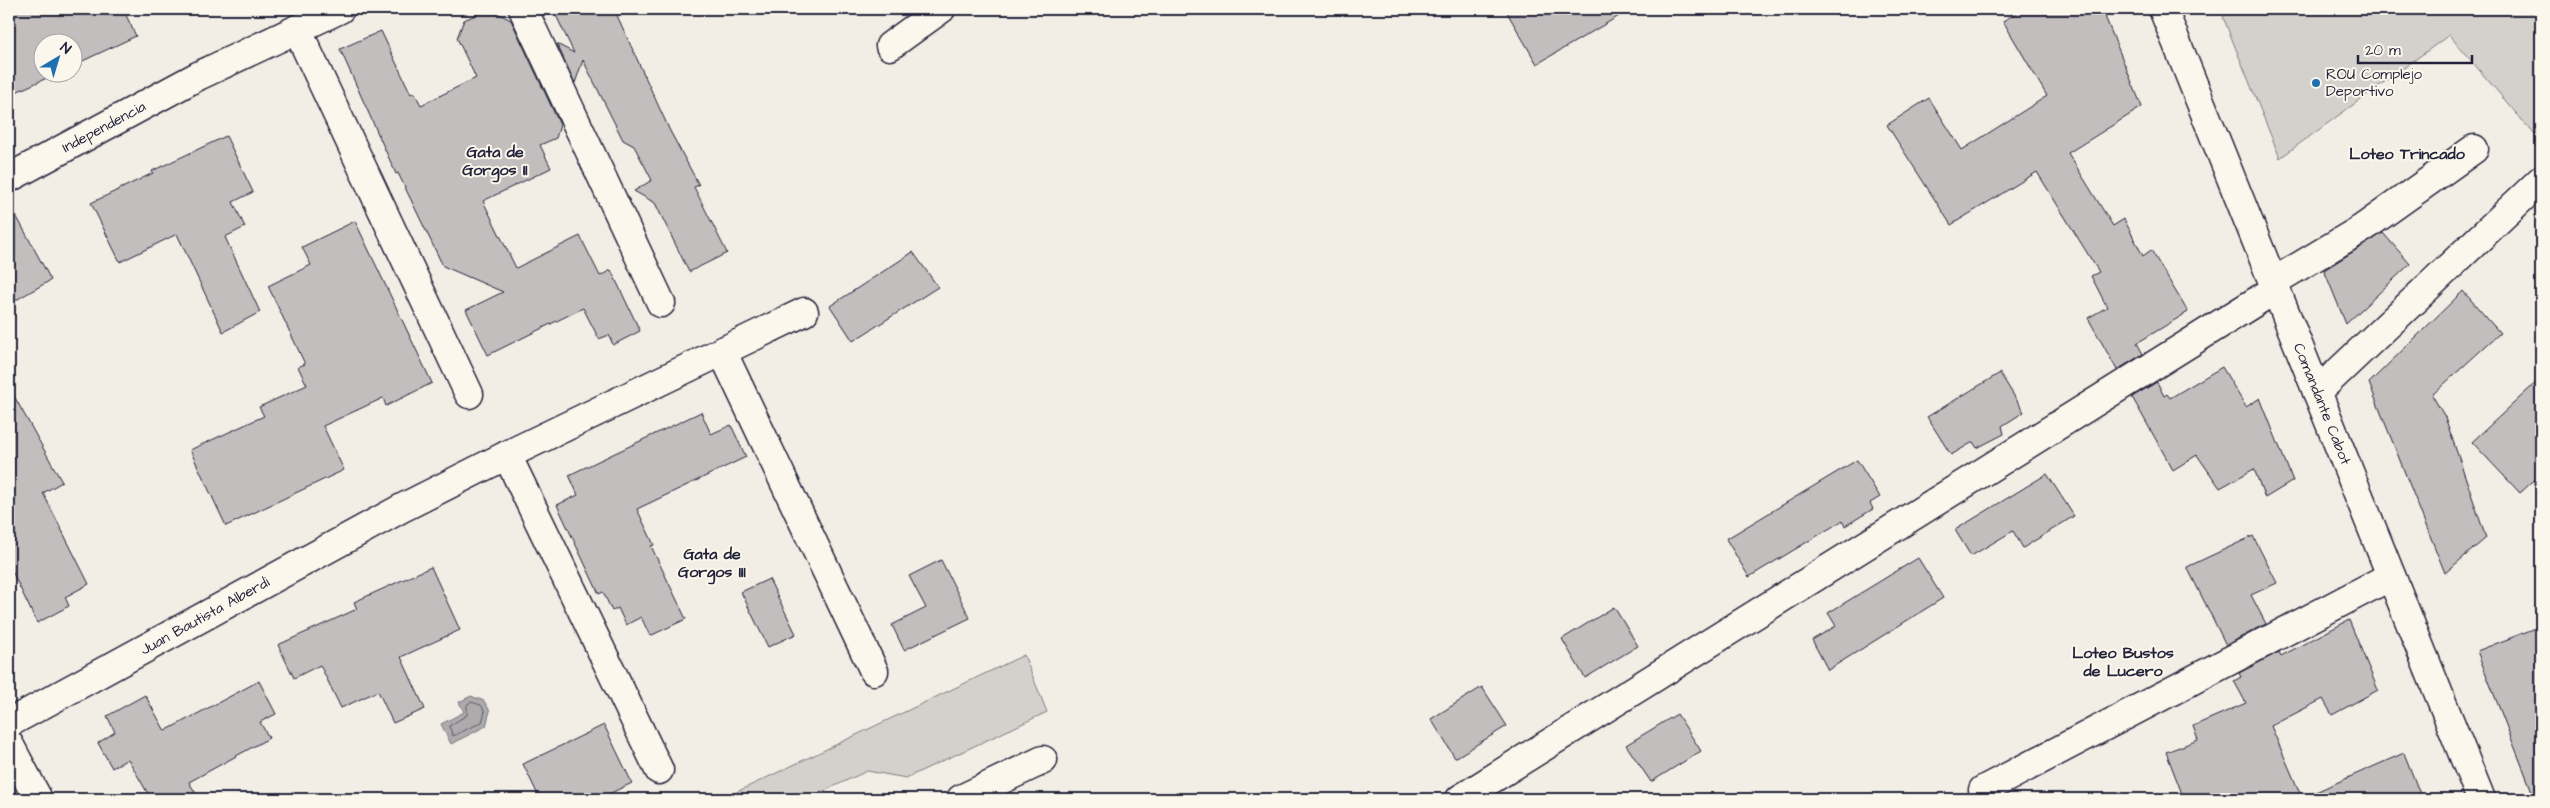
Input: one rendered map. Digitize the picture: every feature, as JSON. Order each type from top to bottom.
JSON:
[{"type":"street","name":"Independencia","points":[[9,178],[198,76],[340,9]]},
{"type":"street","points":[[523,9],[661,303]]},
{"type":"street","points":[[890,46],[941,9]]},
{"type":"street","name":"Comandante Cabot","points":[[2163,9],[2481,799]]},
{"type":"street","points":[[297,29],[469,394]]},
{"type":"street","points":[[1460,799],[2274,286],[2363,228],[2474,149]]},
{"type":"street","points":[[2317,392],[2541,180]]},
{"type":"street","name":"Juan Bautista Alberdi","points":[[9,723],[402,508],[507,455],[804,312]]},
{"type":"street","points":[[722,351],[874,671]]},
{"type":"street","points":[[507,455],[659,770]]},
{"type":"street","points":[[1983,790],[2391,576]]},
{"type":"street","points":[[9,744],[38,799]]},
{"type":"street","points":[[961,799],[1043,760]]},
{"type":"shaded area","name":"ROU Complejo Deportivo","points":[[2232,9],[2541,9],[2541,142],[2449,35],[2280,158],[2223,17]]},
{"type":"shaded area","points":[[1024,655],[1047,712],[906,778],[867,771],[807,799],[722,799]]},
{"type":"water","points":[[471,696],[484,701],[490,711],[486,726],[451,744],[441,724],[464,712],[459,702]]},
{"type":"building","points":[[9,9],[123,9],[136,36],[82,61],[82,32],[32,32],[32,82],[38,82],[16,92],[9,76]]},
{"type":"building","points":[[489,9],[511,20],[560,125],[556,138],[540,145],[551,168],[483,201],[516,268],[580,236],[600,276],[611,270],[640,331],[613,345],[609,335],[599,339],[583,308],[488,355],[466,310],[503,292],[443,266],[398,173],[396,174],[340,49],[381,31],[411,94],[414,92],[421,105],[476,78],[457,38],[464,20]]},
{"type":"building","points":[[553,9],[614,9],[670,131],[699,185],[694,187],[727,253],[689,272],[655,203],[634,191],[652,180],[634,146],[623,140],[583,60],[575,83],[557,44],[574,53]]},
{"type":"building","points":[[1505,9],[1631,9],[1537,64]]},
{"type":"building","points":[[2023,9],[2102,9],[2142,107],[2068,153],[2113,226],[2124,219],[2143,256],[2151,250],[2188,312],[2137,343],[2143,354],[2117,370],[2088,318],[2107,307],[2091,276],[2099,272],[2037,172],[1951,225],[1887,125],[1929,98],[1962,150],[2047,96],[2003,21]]},
{"type":"building","points":[[226,136],[253,192],[233,202],[245,227],[225,237],[260,312],[223,332],[177,234],[120,262],[91,203],[153,173],[152,171]]},
{"type":"building","points":[[11,206],[51,280],[9,304],[9,273]]},
{"type":"building","points":[[355,221],[432,383],[386,406],[383,398],[323,426],[344,470],[226,526],[190,450],[264,416],[259,407],[307,385],[298,367],[305,364],[268,286],[311,265],[302,247]]},
{"type":"building","points":[[2383,233],[2410,264],[2346,324],[2324,270]]},
{"type":"building","points":[[913,252],[938,287],[853,341],[830,306]]},
{"type":"building","points":[[2463,291],[2500,333],[2432,395],[2445,417],[2486,538],[2445,573],[2369,383]]},
{"type":"building","points":[[2222,367],[2246,407],[2260,398],[2293,481],[2265,498],[2254,469],[2220,488],[2197,455],[2173,470],[2132,397],[2157,382],[2164,396],[2167,394],[2170,398]]},
{"type":"building","points":[[2000,373],[2024,412],[2002,426],[2004,434],[1977,448],[1973,442],[1951,455],[1927,417]]},
{"type":"building","points":[[2541,378],[2541,474],[2520,493],[2472,442]]},
{"type":"building","points":[[9,387],[62,482],[43,493],[89,584],[65,597],[69,606],[37,623],[9,565]]},
{"type":"building","points":[[701,412],[711,434],[731,425],[746,457],[637,509],[654,545],[651,546],[686,619],[650,636],[641,617],[626,625],[618,608],[612,611],[603,592],[599,594],[557,505],[578,495],[569,475]]},
{"type":"building","points":[[1857,460],[1880,497],[1870,503],[1873,509],[1845,526],[1842,521],[1749,577],[1726,539]]},
{"type":"building","points":[[2047,474],[2074,516],[2023,548],[2013,531],[1971,556],[1955,530]]},
{"type":"building","points":[[2253,536],[2277,583],[2251,595],[2266,624],[2226,645],[2187,567]]},
{"type":"building","points":[[1918,558],[1943,598],[1828,670],[1812,640],[1836,626],[1828,613]]},
{"type":"building","points":[[941,560],[970,618],[904,650],[892,625],[926,608],[909,576]]},
{"type":"building","points":[[431,567],[460,630],[401,657],[425,709],[393,723],[378,691],[341,708],[320,665],[294,678],[278,645],[357,609],[354,602]]},
{"type":"building","points":[[769,579],[796,634],[768,647],[741,592]]},
{"type":"building","points":[[1614,607],[1638,646],[1585,678],[1562,639]]},
{"type":"building","points":[[2349,620],[2378,690],[2332,715],[2323,699],[2271,726],[2302,798],[2404,753],[2422,799],[2184,799],[2166,752],[2198,740],[2193,726],[2246,703],[2234,681],[2241,677],[2239,673],[2279,652],[2281,656]]},
{"type":"building","points":[[2541,626],[2541,799],[2535,799],[2477,651]]},
{"type":"building","points":[[259,681],[276,714],[260,722],[269,738],[189,782],[199,799],[151,799],[128,759],[112,768],[98,743],[115,732],[107,716],[145,695],[165,731]]},
{"type":"building","points":[[1482,687],[1507,726],[1455,758],[1431,719]]},
{"type":"building","points":[[1677,714],[1701,751],[1651,782],[1626,745]]},
{"type":"building","points":[[604,725],[632,783],[598,799],[540,799],[523,764]]},
{"type":"place","name":"ROU Complejo Deportivo","points":[[2316,83]]},
{"type":"district","name":"Loteo Trincado","points":[[2407,154]]},
{"type":"district","name":"Gata de Gorgos II","points":[[495,161]]},
{"type":"district","name":"Gata de Gorgos III","points":[[712,563]]},
{"type":"district","name":"Loteo Bustos de Lucero","points":[[2123,662]]}]
